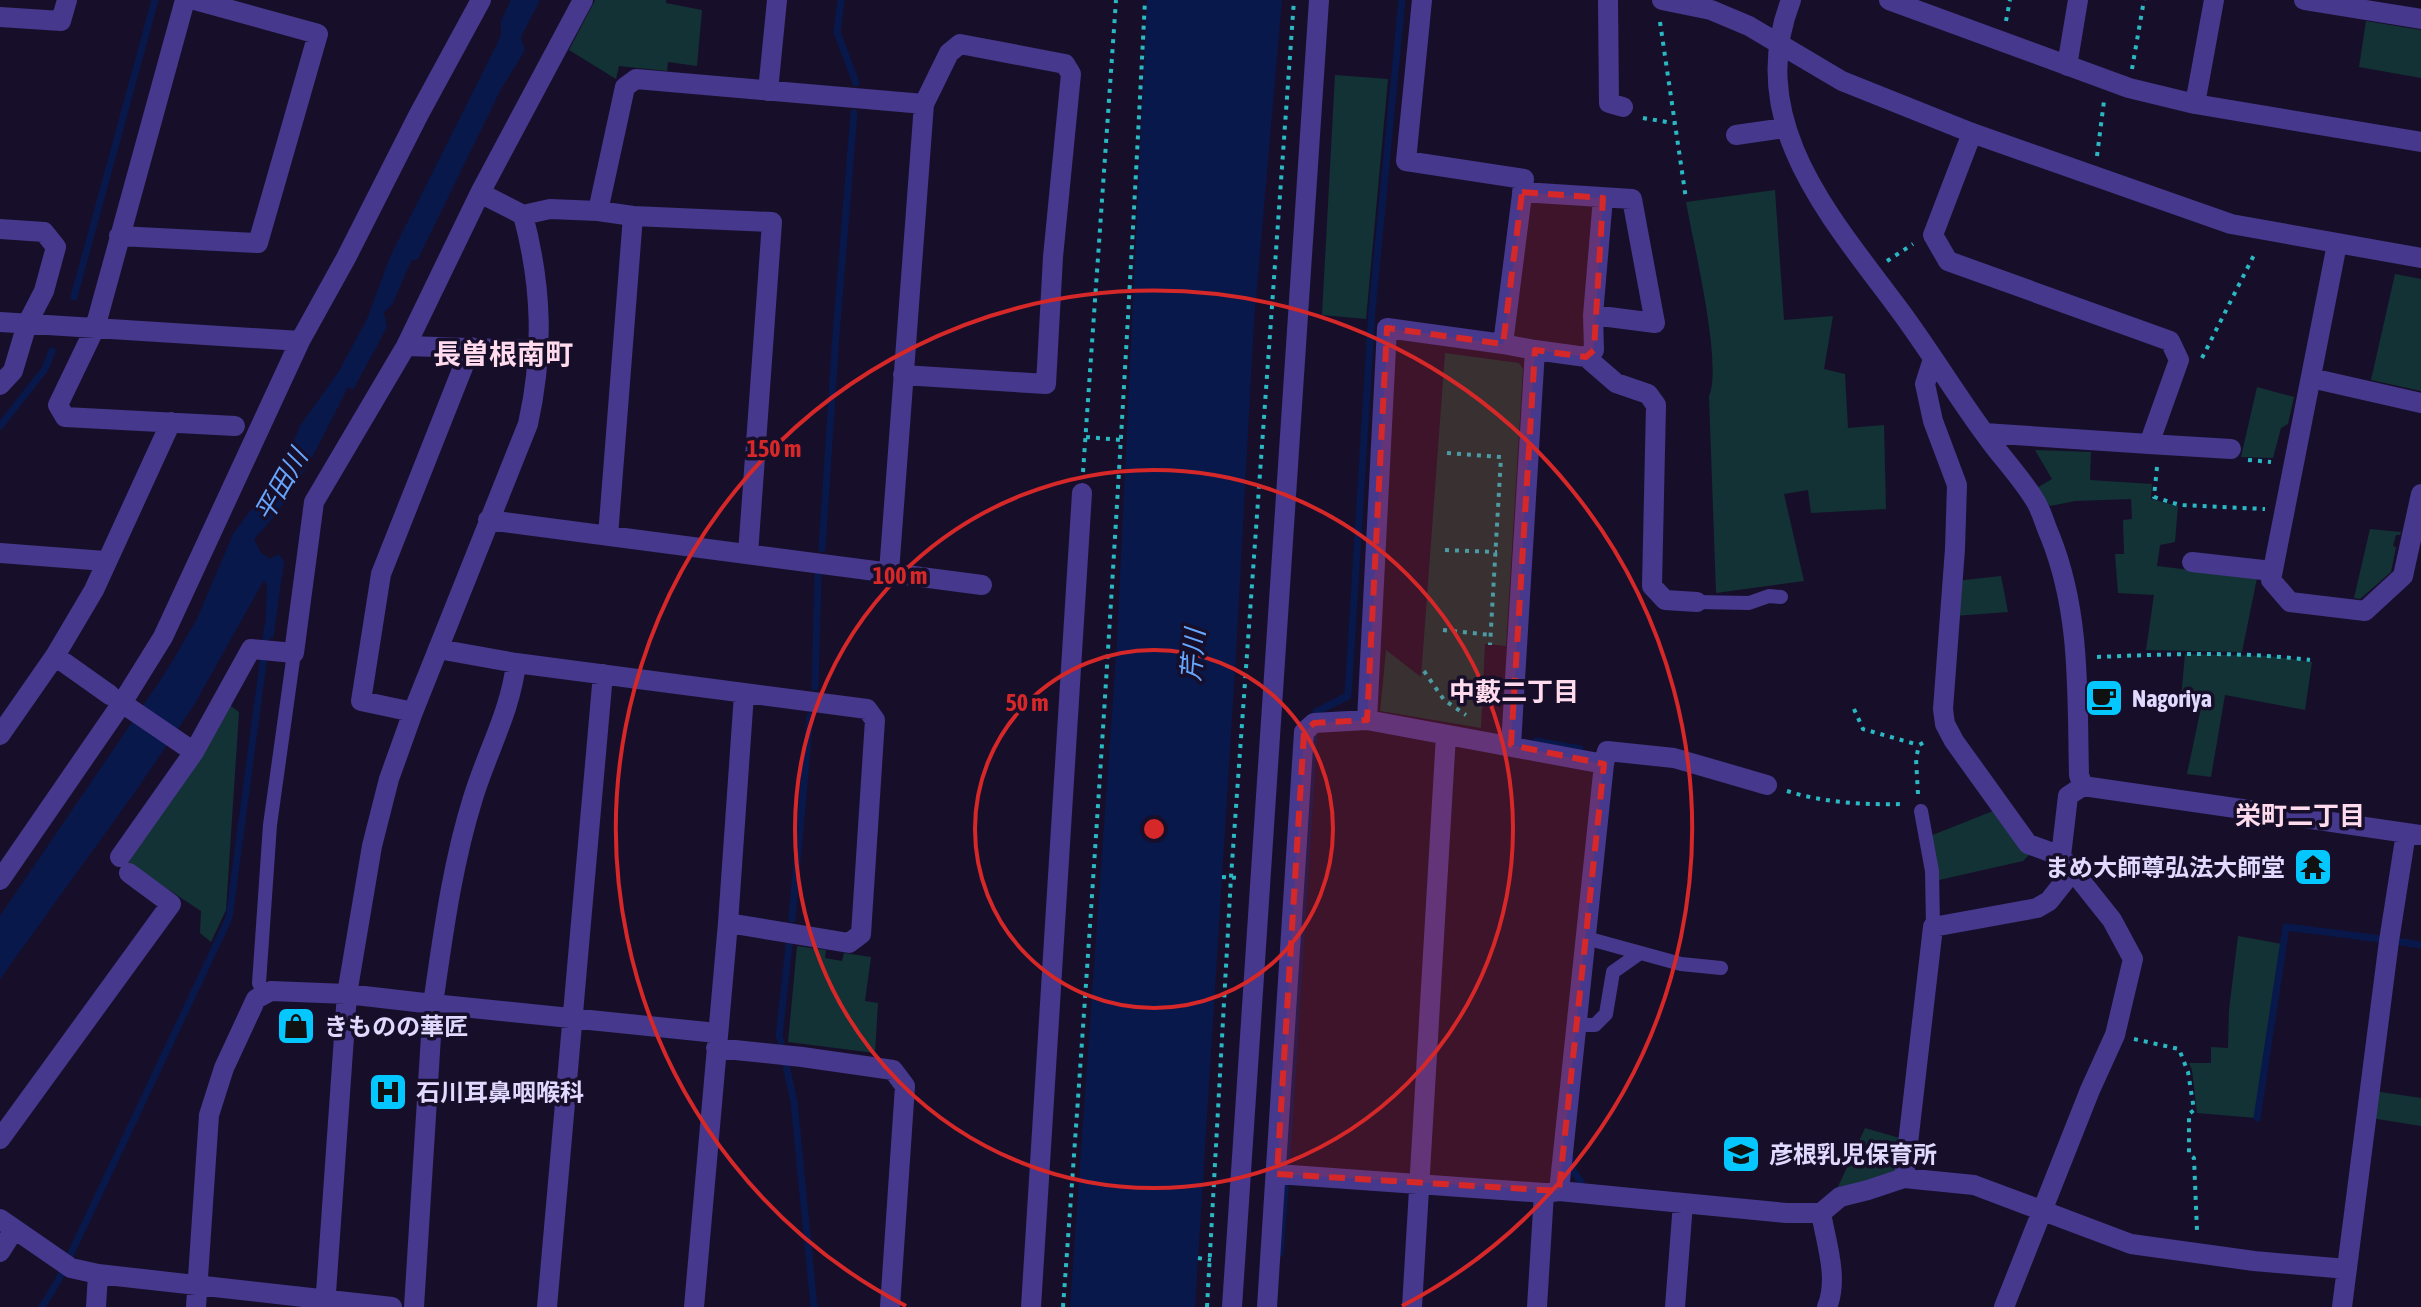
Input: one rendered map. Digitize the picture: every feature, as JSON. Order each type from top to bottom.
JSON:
[{"type":"street","points":[[0,17],[61,21],[67,0]]},
{"type":"street","points":[[185,0],[95,328],[58,405],[65,417],[235,426]]},
{"type":"street","points":[[119,236],[258,243],[318,34],[195,0]]},
{"type":"street","points":[[0,880],[163,637],[300,341],[481,0]]},
{"type":"street","points":[[0,1139],[171,904],[124,865],[189,748],[251,649],[287,652],[314,502],[406,346],[480,193],[583,0]]},
{"type":"street","points":[[768,91],[777,0]]},
{"type":"street","points":[[1232,1307],[1319,0]]},
{"type":"street","points":[[1422,0],[1406,161],[1524,179],[1503,344]]},
{"type":"street","points":[[1608,0],[1608,104]]},
{"type":"street","points":[[1791,0],[1780,30],[1777,70],[1785,128],[1810,185],[1854,252],[2036,502],[2058,555],[2071,601],[2078,658],[2074,688],[2079,775],[2083,786]]},
{"type":"street","points":[[1889,0],[2076,74],[2195,104],[2421,142]]},
{"type":"street","points":[[1942,21],[1946,0]]},
{"type":"street","points":[[2076,74],[2078,0]]},
{"type":"street","points":[[2195,104],[2214,0]]},
{"type":"street","points":[[2304,0],[2348,3],[2421,19]]},
{"type":"street","points":[[1660,6],[1711,10],[1749,26],[1842,81],[1972,133],[2231,224],[2345,241],[2421,258]]},
{"type":"street","points":[[889,572],[903,375],[924,104],[949,53],[960,44],[1065,64],[1071,74],[1053,257],[1046,384],[903,375]]},
{"type":"street","points":[[598,211],[625,87],[636,79],[924,104]]},
{"type":"street","points":[[1736,135],[1785,128]]},
{"type":"street","points":[[1972,133],[1933,235],[1948,261],[2170,341],[2179,360],[2154,444]]},
{"type":"street","points":[[1522,192],[1632,199],[1655,323],[1593,315]]},
{"type":"street","points":[[480,193],[523,215],[550,209],[772,222],[748,554]]},
{"type":"street","points":[[1586,357],[1594,350],[1593,315],[1603,198]]},
{"type":"street","points":[[325,1303],[347,994],[372,846],[389,779],[528,424],[537,382],[538,304],[534,256],[523,215]]},
{"type":"street","points":[[608,536],[633,216]]},
{"type":"street","points":[[0,229],[44,232],[56,247],[44,291],[27,324],[13,371],[0,385]]},
{"type":"street","points":[[2345,241],[2311,378],[2271,580],[2290,602],[2340,613],[2365,611],[2386,599],[2403,576],[2421,494]]},
{"type":"street","points":[[0,322],[300,341]]},
{"type":"street","points":[[1367,720],[1387,328],[1586,357],[1616,383],[1648,394],[1656,405],[1652,586],[1665,600],[1697,602]]},
{"type":"street","points":[[406,346],[538,350]]},
{"type":"street","points":[[413,712],[361,701],[381,574],[471,347]]},
{"type":"street","points":[[1500,744],[1535,350]]},
{"type":"street","points":[[1933,359],[1925,384],[1933,421],[1957,485],[1943,709],[1947,728],[2028,844],[2066,864],[2112,920],[2133,959],[2115,1035],[2004,1307]]},
{"type":"street","points":[[2311,378],[2421,403]]},
{"type":"street","points":[[0,735],[55,656],[94,590],[171,422]]},
{"type":"street","points":[[1984,433],[2231,449]]},
{"type":"street","points":[[1031,1307],[1082,493]]},
{"type":"street","points":[[488,520],[982,585]]},
{"type":"street","points":[[0,553],[105,561]]},
{"type":"street","points":[[2192,562],[2272,571]]},
{"type":"street","points":[[438,649],[516,663],[867,709],[875,720],[861,934],[849,943],[728,923]]},
{"type":"street","points":[[55,656],[189,748]]},
{"type":"street","points":[[414,1307],[433,1004],[451,883],[473,797],[513,689],[516,663]]},
{"type":"street","points":[[547,1307],[603,674]]},
{"type":"street","points":[[694,1307],[728,923],[744,694]]},
{"type":"street","points":[[1267,1307],[1304,732],[1314,723],[1367,720],[1604,764]]},
{"type":"street","points":[[1412,1307],[1446,735]]},
{"type":"street","points":[[1537,1307],[1576,1025],[1607,751],[1674,758],[1767,785]]},
{"type":"street","points":[[1904,1178],[1933,927],[2037,908],[2049,901],[2066,864],[2068,796],[2083,786],[2378,824],[2414,834],[2387,956],[2342,1307]]},
{"type":"street","points":[[196,1307],[209,1115],[224,1068],[256,999],[271,991],[347,994],[571,1018],[893,1070],[905,1086],[890,1307]]},
{"type":"street","points":[[1277,1174],[1683,1203],[1769,1218],[1821,1213],[1830,1202],[1840,1197],[1904,1178],[1974,1185],[2131,1244],[2164,1245],[2194,1253],[2347,1269]]},
{"type":"street","points":[[1675,1307],[1683,1203]]},
{"type":"street","points":[[1821,1213],[1832,1277],[1827,1307]]},
{"type":"street","points":[[0,1252],[7,1225],[66,1264],[98,1274],[199,1283],[325,1303],[392,1307]]},
{"type":"street","points":[[96,1307],[98,1274]]},
{"type":"lane","points":[[1697,602],[1749,603],[1769,596],[1781,597]]},
{"type":"lane","points":[[264,995],[259,983],[287,652]]},
{"type":"lane","points":[[1920,807],[1932,871],[1933,927]]},
{"type":"lane","points":[[1586,938],[1681,964],[1721,968]]},
{"type":"lane","points":[[1576,1025],[1595,1025],[1606,1014],[1613,972],[1640,953]]},
{"type":"path","points":[[1082,493],[1116,0]]},
{"type":"path","points":[[1063,1307],[1091,928],[1145,0]]},
{"type":"path","points":[[1207,1307],[1231,877],[1294,0]]},
{"type":"path","points":[[2129,88],[2144,0]]},
{"type":"path","points":[[1660,6],[1686,199]]},
{"type":"path","points":[[2097,158],[2106,80]]},
{"type":"path","points":[[1608,104],[1635,116],[1674,123]]},
{"type":"path","points":[[1870,272],[1907,247],[1933,235]]},
{"type":"path","points":[[2179,360],[2197,367],[2258,245]]},
{"type":"path","points":[[1086,437],[1121,440]]},
{"type":"path","points":[[2154,444],[2154,497],[2180,505],[2284,510]]},
{"type":"path","points":[[2231,449],[2237,459],[2294,463]]},
{"type":"path","points":[[1447,453],[1501,457],[1490,645]]},
{"type":"path","points":[[1445,550],[1497,552]]},
{"type":"path","points":[[1443,630],[1491,635]]},
{"type":"path","points":[[2078,658],[2200,652],[2310,660]]},
{"type":"path","points":[[1424,671],[1444,700],[1492,730],[1500,744]]},
{"type":"path","points":[[1854,709],[1863,729],[1919,745]]},
{"type":"path","points":[[1767,785],[1801,796],[1920,807],[1916,759],[1919,745],[1947,728]]},
{"type":"path","points":[[1222,877],[1249,879]]},
{"type":"path","points":[[2115,1035],[2179,1049],[2188,1072],[2194,1110],[2189,1114],[2189,1154],[2194,1158],[2198,1223],[2194,1253]]},
{"type":"highlighted area","points":[[1522,192],[1603,198],[1594,350],[1586,357],[1535,350],[1511,745],[1604,764],[1559,1191],[1277,1174],[1304,732],[1314,723],[1367,720],[1387,328],[1503,344]]},
{"type":"green space","points":[[595,0],[666,0],[666,3],[702,10],[697,66],[668,62],[667,71],[619,66],[616,79],[569,50]]},
{"type":"green space","points":[[2366,21],[2421,30],[2421,78],[2359,67]]},
{"type":"green space","points":[[1335,75],[1388,79],[1366,319],[1322,315]]},
{"type":"green space","points":[[1775,190],[1784,320],[1833,316],[1824,369],[1845,374],[1848,428],[1884,425],[1886,509],[1811,513],[1808,490],[1784,494],[1804,581],[1716,593],[1709,396],[1712,358],[1686,202]]},
{"type":"green space","points":[[2395,274],[2421,279],[2421,391],[2371,380]]},
{"type":"green space","points":[[1445,353],[1519,363],[1523,369],[1506,646],[1485,644],[1481,728],[1380,711],[1386,650],[1421,677]]},
{"type":"green space","points":[[2257,387],[2294,397],[2288,424],[2281,428],[2273,458],[2241,457]]},
{"type":"green space","points":[[2035,450],[2091,452],[2090,480],[2152,484],[2151,499],[2178,506],[2175,542],[2160,545],[2157,566],[2257,578],[2242,652],[2146,650],[2154,595],[2118,593],[2115,554],[2124,554],[2123,520],[2132,519],[2131,499],[2075,501],[2050,506],[2037,488],[2052,479]]},
{"type":"green space","points":[[2370,529],[2401,532],[2396,535],[2393,546],[2396,547],[2391,572],[2360,599],[2354,598]]},
{"type":"green space","points":[[2001,576],[2008,612],[1954,616],[1955,581]]},
{"type":"green space","points":[[2185,654],[2269,656],[2312,662],[2305,710],[2225,695],[2211,777],[2187,774],[2202,703],[2181,698]]},
{"type":"green space","points":[[228,704],[239,712],[226,910],[211,942],[200,933],[201,911],[128,863]]},
{"type":"green space","points":[[1998,809],[2030,854],[2023,861],[1939,880],[1930,836]]},
{"type":"green space","points":[[2238,936],[2282,944],[2256,1118],[2197,1113],[2189,1063],[2211,1063],[2211,1047],[2228,1048]]},
{"type":"green space","points":[[797,946],[826,950],[825,958],[842,961],[844,953],[871,957],[865,1001],[878,1003],[875,1053],[788,1042]]},
{"type":"green space","points":[[2374,1091],[2421,1098],[2421,1126],[2371,1118]]},
{"type":"green space","points":[[1865,1128],[1903,1139],[1900,1175],[1836,1191]]},
{"type":"water","name":"平田川","points":[[511,0],[540,0],[521,37],[525,50],[500,91],[418,259],[411,261],[392,305],[384,312],[387,327],[353,390],[348,387],[295,486],[254,539],[261,553],[270,559],[279,554],[284,561],[273,639],[265,632],[267,585],[264,580],[194,705],[0,979],[0,916],[166,672],[197,619],[233,534],[283,467],[300,426],[339,371],[367,319],[390,257],[501,36],[501,21]]},
{"type":"water","name":"芹川","points":[[1147,0],[1282,0],[1254,322],[1195,1307],[1070,1307],[1117,641]]},
{"type":"waterway","points":[[74,297],[155,0]]},
{"type":"waterway","points":[[841,0],[837,32],[856,83]]},
{"type":"waterway","points":[[1316,712],[1348,696],[1372,310],[1402,0]]},
{"type":"waterway","points":[[822,549],[854,113]]},
{"type":"waterway","points":[[0,426],[45,369],[52,351]]},
{"type":"waterway","points":[[815,687],[818,576]]},
{"type":"waterway","points":[[42,1307],[58,1281],[229,918],[268,626]]},
{"type":"waterway","points":[[792,919],[810,716]]},
{"type":"waterway","points":[[1287,1160],[1314,736]]},
{"type":"waterway","points":[[1536,741],[1580,749]]},
{"type":"waterway","points":[[2257,1118],[2286,927],[2381,939]]},
{"type":"waterway","points":[[2395,941],[2421,945]]},
{"type":"waterway","points":[[781,1042],[779,1036],[789,946]]},
{"type":"waterway","points":[[786,1065],[794,1102],[814,1307]]},
{"type":"waterway","points":[[1571,1159],[1570,1166],[1581,1182]]},
{"type":"waterway","points":[[1280,1253],[1285,1187]]},
{"type":"place","name":"Nagoriya","points":[[2104,698]]},
{"type":"place","name":"まめ大師尊弘法大師堂","points":[[2313,867]]},
{"type":"place","name":"きものの華匠","points":[[296,1026]]},
{"type":"place","name":"石川耳鼻咽喉科","points":[[388,1092]]},
{"type":"place","name":"彦根乳児保育所","points":[[1741,1154]]},
{"type":"district","name":"長曽根南町","points":[[503,354]]},
{"type":"district","name":"中藪二丁目","points":[[1514,692]]},
{"type":"district","name":"栄町二丁目","points":[[2300,816]]}]
